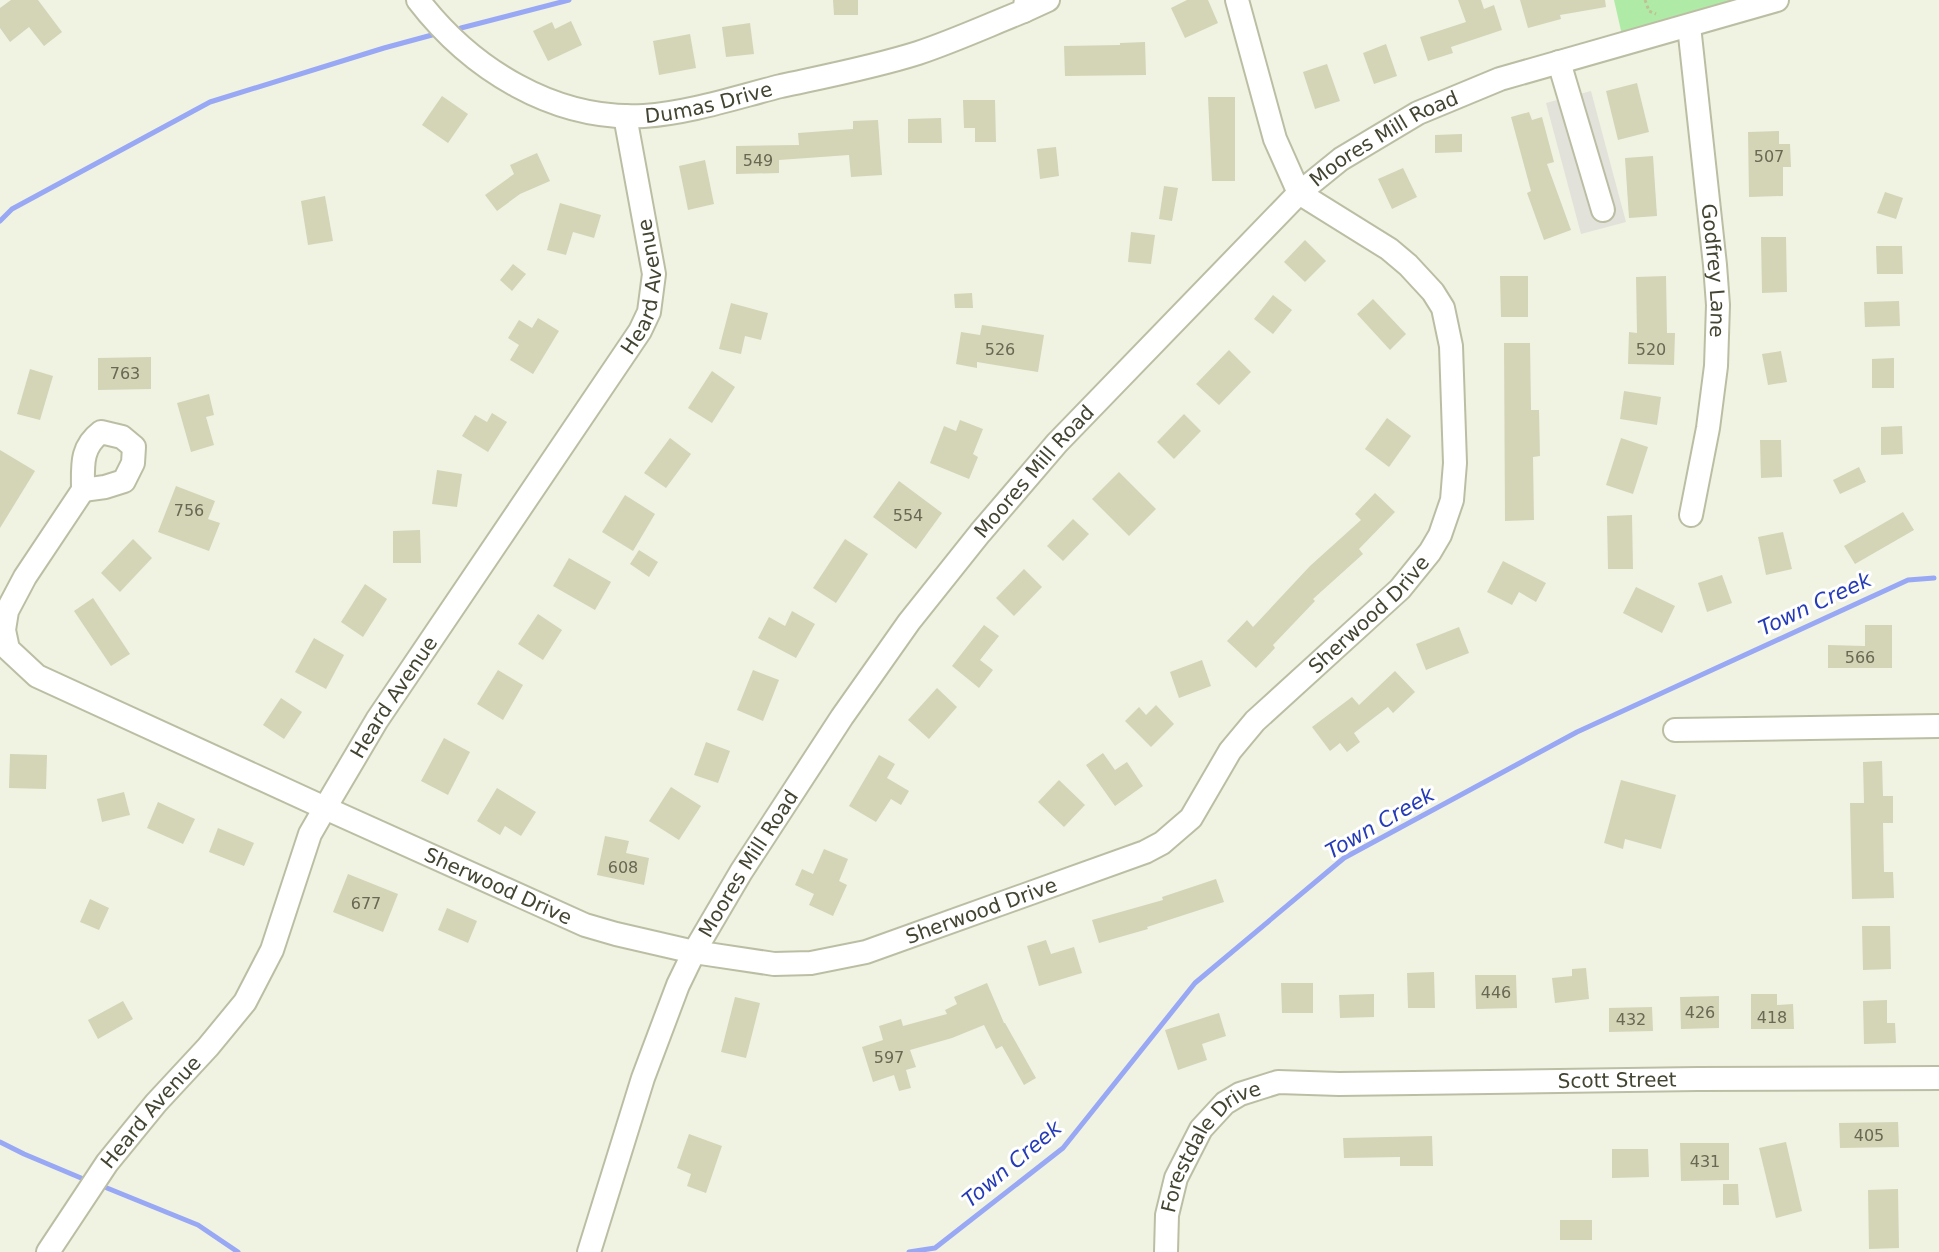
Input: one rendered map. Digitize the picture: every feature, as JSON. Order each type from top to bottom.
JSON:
[{"type":"street","name":"Dumas Drive","points":[[418,0],[475,60],[525,91],[562,106],[625,116],[680,110],[881,63],[919,52],[1025,5],[1048,0]]},
{"type":"street","points":[[1237,0],[1275,139],[1299,193]]},
{"type":"street","name":"Moores Mill Road","points":[[590,1252],[644,1078],[678,985],[694,952],[741,872],[842,717],[909,622],[973,542],[1057,444],[1299,193],[1341,159],[1418,112],[1500,79],[1689,27],[1777,0]]},
{"type":"street","name":"Godfrey Lane","points":[[1689,27],[1718,305],[1716,366],[1708,428],[1691,515]]},
{"type":"street","points":[[1559,62],[1603,210]]},
{"type":"street","name":"Heard Avenue","points":[[48,1252],[107,1163],[244,1002],[272,950],[310,834],[324,808],[377,720],[640,331],[649,312],[654,274],[625,116]]},
{"type":"street","name":"Sherwood Drive","points":[[83,490],[25,577],[7,611],[4,630],[8,649],[38,676],[585,925],[694,952],[774,964],[811,963],[866,952],[1145,852],[1162,843],[1191,818],[1230,751],[1255,721],[1372,617],[1408,580],[1440,535],[1452,500],[1455,463],[1451,346],[1443,308],[1427,285],[1389,249],[1299,193]]},
{"type":"street","points":[[1675,730],[1939,726]]},
{"type":"street","name":"Scott Street","points":[[1298,1082],[1339,1084],[1939,1078]]},
{"type":"street","name":"Forestdale Drive","points":[[1166,1252],[1167,1215],[1176,1178],[1202,1129],[1225,1103],[1240,1094],[1278,1082],[1298,1082]]},
{"type":"green space","points":[[1614,0],[1742,0],[1622,35]]},
{"type":"shaded area","points":[[1591,91],[1626,222],[1581,234],[1546,103]]},
{"type":"building","points":[[11,0],[38,0],[62,32],[44,46],[29,27],[10,42],[0,28],[0,8]]},
{"type":"building","points":[[833,0],[858,0],[858,15],[834,15]]},
{"type":"building","points":[[1187,0],[1208,0],[1218,23],[1185,38],[1171,8]]},
{"type":"building","points":[[1458,0],[1481,0],[1484,9],[1494,5],[1502,30],[1451,47],[1453,53],[1428,61],[1420,37],[1466,22]]},
{"type":"building","points":[[1520,0],[1605,0],[1606,7],[1560,15],[1561,19],[1528,28]]},
{"type":"building","points":[[571,21],[582,45],[548,61],[533,31],[552,22],[555,29]]},
{"type":"building","points":[[750,23],[754,54],[726,57],[722,27]]},
{"type":"building","points":[[690,34],[696,68],[659,75],[653,41]]},
{"type":"building","points":[[1145,42],[1146,75],[1065,76],[1064,46]]},
{"type":"building","points":[[1386,44],[1397,76],[1374,84],[1363,53]]},
{"type":"building","points":[[1327,64],[1340,101],[1315,109],[1303,72]]},
{"type":"building","points":[[1637,83],[1649,132],[1618,140],[1606,91]]},
{"type":"building","points":[[442,96],[468,114],[448,143],[422,125]]},
{"type":"building","points":[[1208,97],[1235,97],[1235,181],[1212,181]]},
{"type":"building","points":[[963,100],[995,100],[996,142],[975,142],[975,128],[964,128]]},
{"type":"building","points":[[1529,112],[1532,120],[1542,117],[1554,162],[1547,164],[1571,230],[1544,240],[1527,193],[1531,191],[1511,117]]},
{"type":"building","points":[[941,118],[942,143],[908,143],[908,119]]},
{"type":"building","points":[[878,120],[882,175],[851,177],[849,155],[779,160],[779,173],[736,174],[736,146],[799,145],[798,133],[853,129],[853,121]]},
{"type":"building","points":[[1779,131],[1779,144],[1790,144],[1791,167],[1783,167],[1783,196],[1749,197],[1748,132]]},
{"type":"building","points":[[1462,134],[1462,152],[1435,153],[1435,135]]},
{"type":"building","points":[[1056,147],[1059,176],[1040,179],[1037,149]]},
{"type":"building","points":[[537,153],[550,181],[520,194],[497,211],[485,195],[514,174],[510,165]]},
{"type":"building","points":[[1653,156],[1657,216],[1629,218],[1625,158]]},
{"type":"building","points":[[705,160],[714,204],[688,210],[679,166]]},
{"type":"building","points":[[1403,168],[1417,197],[1392,209],[1378,179]]},
{"type":"building","points":[[1164,186],[1178,188],[1172,221],[1159,219]]},
{"type":"building","points":[[1885,192],[1903,198],[1896,219],[1877,213]]},
{"type":"building","points":[[325,196],[333,241],[308,245],[301,201]]},
{"type":"building","points":[[560,203],[601,215],[594,238],[573,232],[566,255],[547,250]]},
{"type":"building","points":[[1131,232],[1155,235],[1151,264],[1128,262]]},
{"type":"building","points":[[1761,237],[1786,237],[1787,292],[1762,293]]},
{"type":"building","points":[[1305,240],[1326,261],[1305,282],[1284,262]]},
{"type":"building","points":[[1876,246],[1902,246],[1903,274],[1877,274]]},
{"type":"building","points":[[513,264],[526,274],[512,291],[500,280]]},
{"type":"building","points":[[1500,276],[1528,276],[1528,317],[1501,317]]},
{"type":"building","points":[[1666,276],[1667,333],[1675,333],[1674,365],[1628,364],[1629,332],[1637,333],[1636,277]]},
{"type":"building","points":[[972,293],[973,308],[955,308],[954,294]]},
{"type":"building","points":[[1273,295],[1292,310],[1273,334],[1254,319]]},
{"type":"building","points":[[1373,299],[1406,334],[1390,350],[1357,314]]},
{"type":"building","points":[[1899,301],[1900,326],[1865,327],[1864,302]]},
{"type":"building","points":[[731,303],[768,313],[761,340],[745,336],[741,354],[719,349]]},
{"type":"building","points":[[538,318],[559,331],[533,374],[510,360],[519,345],[508,338],[519,320],[532,328]]},
{"type":"building","points":[[982,325],[1044,335],[1038,372],[977,362],[977,368],[956,364],[961,332],[980,335]]},
{"type":"building","points":[[1504,343],[1530,343],[1531,410],[1539,410],[1540,456],[1533,457],[1534,520],[1505,521]]},
{"type":"building","points":[[1229,350],[1251,372],[1219,405],[1196,384]]},
{"type":"building","points":[[1781,351],[1787,382],[1768,385],[1762,354]]},
{"type":"building","points":[[151,357],[151,389],[98,390],[98,358]]},
{"type":"building","points":[[1894,358],[1894,388],[1872,388],[1872,359]]},
{"type":"building","points":[[30,369],[53,376],[40,420],[17,414]]},
{"type":"building","points":[[712,371],[735,387],[712,423],[688,408]]},
{"type":"building","points":[[1624,391],[1661,397],[1657,425],[1620,419]]},
{"type":"building","points":[[209,394],[214,415],[206,417],[214,445],[191,452],[177,403]]},
{"type":"building","points":[[492,413],[507,422],[488,452],[462,436],[475,415],[487,422]]},
{"type":"building","points":[[1184,414],[1201,431],[1174,459],[1157,442]]},
{"type":"building","points":[[1387,418],[1411,436],[1389,467],[1365,449]]},
{"type":"building","points":[[960,420],[983,429],[973,454],[978,457],[969,479],[930,463],[944,426],[956,431]]},
{"type":"building","points":[[1902,426],[1903,454],[1881,455],[1881,427]]},
{"type":"building","points":[[670,438],[691,454],[666,488],[644,473]]},
{"type":"building","points":[[1621,438],[1648,447],[1633,494],[1606,485]]},
{"type":"building","points":[[1760,440],[1781,440],[1782,477],[1761,478]]},
{"type":"building","points":[[0,450],[35,471],[0,528]]},
{"type":"building","points":[[1859,467],[1866,482],[1840,494],[1833,480]]},
{"type":"building","points":[[437,470],[462,474],[457,507],[432,504]]},
{"type":"building","points":[[1119,472],[1156,509],[1129,536],[1092,499]]},
{"type":"building","points":[[899,481],[942,513],[916,549],[873,517]]},
{"type":"building","points":[[176,486],[215,501],[208,519],[220,523],[209,551],[158,532]]},
{"type":"building","points":[[1375,493],[1395,512],[1359,549],[1363,554],[1313,599],[1315,601],[1273,645],[1275,648],[1256,668],[1227,641],[1247,620],[1253,627],[1310,566],[1361,520],[1355,514]]},
{"type":"building","points":[[625,495],[655,514],[633,551],[602,532]]},
{"type":"building","points":[[1903,512],[1914,530],[1855,564],[1844,546]]},
{"type":"building","points":[[1632,515],[1633,569],[1608,569],[1607,516]]},
{"type":"building","points":[[1073,519],[1089,534],[1063,561],[1047,546]]},
{"type":"building","points":[[420,530],[421,563],[393,563],[393,531]]},
{"type":"building","points":[[1783,532],[1792,569],[1766,575],[1758,537]]},
{"type":"building","points":[[133,539],[152,558],[120,592],[101,573]]},
{"type":"building","points":[[845,539],[868,554],[836,603],[813,588]]},
{"type":"building","points":[[639,550],[658,562],[649,577],[630,564]]},
{"type":"building","points":[[569,558],[611,582],[595,610],[553,586]]},
{"type":"building","points":[[1503,561],[1546,583],[1536,602],[1519,592],[1512,605],[1487,592]]},
{"type":"building","points":[[1024,569],[1042,587],[1014,616],[996,598]]},
{"type":"building","points":[[1722,575],[1732,603],[1707,612],[1698,583]]},
{"type":"building","points":[[365,584],[387,599],[363,637],[341,622]]},
{"type":"building","points":[[1636,587],[1675,606],[1662,633],[1623,613]]},
{"type":"building","points":[[93,598],[130,654],[111,666],[74,611]]},
{"type":"building","points":[[792,611],[815,624],[796,658],[758,638],[769,617],[785,626]]},
{"type":"building","points":[[538,614],[562,630],[543,660],[518,644]]},
{"type":"building","points":[[984,625],[999,636],[980,660],[993,670],[979,688],[952,666]]},
{"type":"building","points":[[1865,625],[1892,625],[1892,668],[1828,668],[1828,645],[1865,646]]},
{"type":"building","points":[[1459,627],[1469,653],[1426,670],[1416,644]]},
{"type":"building","points":[[314,638],[344,655],[326,689],[295,672]]},
{"type":"building","points":[[1202,660],[1211,686],[1179,698],[1170,672]]},
{"type":"building","points":[[498,670],[523,685],[503,720],[477,704]]},
{"type":"building","points":[[753,670],[779,680],[763,721],[737,710]]},
{"type":"building","points":[[1395,671],[1415,692],[1393,713],[1388,707],[1354,733],[1360,742],[1347,752],[1340,743],[1330,751],[1312,727],[1352,697],[1359,705]]},
{"type":"building","points":[[937,688],[957,707],[929,739],[908,720]]},
{"type":"building","points":[[281,698],[302,712],[284,739],[263,725]]},
{"type":"building","points":[[1156,705],[1174,724],[1151,747],[1125,721],[1139,707],[1146,715]]},
{"type":"building","points":[[444,738],[470,752],[448,795],[421,781]]},
{"type":"building","points":[[706,742],[730,751],[718,783],[694,775]]},
{"type":"building","points":[[1103,753],[1115,770],[1127,762],[1143,786],[1115,806],[1086,765]]},
{"type":"building","points":[[10,754],[47,755],[46,789],[9,788]]},
{"type":"building","points":[[879,755],[895,764],[887,778],[909,791],[901,805],[891,799],[876,822],[849,806]]},
{"type":"building","points":[[1882,761],[1883,796],[1893,796],[1893,823],[1883,823],[1884,872],[1893,872],[1894,898],[1852,899],[1850,803],[1864,803],[1863,762]]},
{"type":"building","points":[[1059,780],[1085,805],[1064,827],[1038,802]]},
{"type":"building","points":[[1621,780],[1676,795],[1661,849],[1625,839],[1623,849],[1604,843]]},
{"type":"building","points":[[671,787],[701,806],[679,840],[649,821]]},
{"type":"building","points":[[497,788],[536,812],[521,836],[505,826],[500,835],[477,821]]},
{"type":"building","points":[[124,792],[130,815],[102,822],[97,799]]},
{"type":"building","points":[[158,802],[195,819],[183,844],[147,828]]},
{"type":"building","points":[[218,828],[254,843],[244,866],[209,852]]},
{"type":"building","points":[[605,836],[629,841],[626,853],[649,858],[644,885],[597,875]]},
{"type":"building","points":[[824,849],[848,859],[839,881],[847,885],[833,916],[809,905],[814,894],[795,885],[802,869],[813,874]]},
{"type":"building","points":[[348,874],[398,894],[383,932],[333,912]]},
{"type":"building","points":[[1216,879],[1224,902],[1147,927],[1148,929],[1099,943],[1092,920],[1163,900],[1162,897]]},
{"type":"building","points":[[90,899],[109,908],[99,930],[80,922]]},
{"type":"building","points":[[447,908],[477,921],[468,943],[438,930]]},
{"type":"building","points":[[1862,926],[1890,926],[1891,969],[1863,970]]},
{"type":"building","points":[[1046,940],[1051,954],[1074,947],[1082,973],[1039,986],[1027,946]]},
{"type":"building","points":[[1586,968],[1589,999],[1555,1003],[1552,978],[1572,976],[1572,969]]},
{"type":"building","points":[[1434,972],[1435,1008],[1408,1008],[1407,973]]},
{"type":"building","points":[[1475,975],[1516,975],[1517,1008],[1476,1009]]},
{"type":"building","points":[[987,983],[1004,1023],[1036,1078],[1024,1085],[1002,1046],[996,1049],[984,1025],[952,1038],[910,1050],[916,1067],[906,1070],[911,1088],[899,1091],[894,1075],[873,1082],[862,1047],[883,1040],[879,1026],[901,1019],[903,1026],[947,1014],[945,1010],[957,1004],[954,997]]},
{"type":"building","points":[[1281,983],[1313,983],[1313,1013],[1282,1013]]},
{"type":"building","points":[[1374,994],[1374,1017],[1340,1018],[1339,995]]},
{"type":"building","points":[[1751,994],[1777,994],[1777,1005],[1793,1004],[1794,1029],[1751,1029]]},
{"type":"building","points":[[1719,996],[1719,1028],[1681,1029],[1680,997]]},
{"type":"building","points":[[735,997],[760,1003],[746,1058],[721,1052]]},
{"type":"building","points":[[1887,1000],[1887,1023],[1895,1023],[1896,1043],[1864,1044],[1863,1001]]},
{"type":"building","points":[[123,1001],[133,1019],[98,1039],[88,1020]]},
{"type":"building","points":[[1652,1007],[1653,1031],[1609,1032],[1609,1008]]},
{"type":"building","points":[[1219,1013],[1226,1036],[1202,1044],[1207,1060],[1178,1070],[1165,1030]]},
{"type":"building","points":[[1898,1122],[1899,1147],[1840,1148],[1839,1123]]},
{"type":"building","points":[[689,1134],[722,1146],[706,1193],[687,1186],[691,1174],[677,1168]]},
{"type":"building","points":[[1432,1136],[1433,1166],[1400,1166],[1400,1157],[1344,1158],[1343,1138]]},
{"type":"building","points":[[1786,1142],[1802,1211],[1776,1218],[1759,1148]]},
{"type":"building","points":[[1680,1143],[1729,1143],[1729,1180],[1681,1181]]},
{"type":"building","points":[[1612,1149],[1648,1149],[1649,1177],[1612,1178]]},
{"type":"building","points":[[1723,1184],[1738,1184],[1739,1205],[1723,1205]]},
{"type":"building","points":[[1898,1189],[1899,1248],[1869,1249],[1868,1190]]},
{"type":"building","points":[[1560,1220],[1592,1220],[1592,1240],[1560,1240]]},
{"type":"waterway","points":[[461,28],[569,0]]},
{"type":"waterway","points":[[0,221],[12,209],[210,102],[432,35]]},
{"type":"waterway","name":"Town Creek","points":[[909,1252],[935,1248],[1063,1148],[1195,983],[1344,858],[1577,732],[1908,580],[1934,578]]},
{"type":"waterway","name":"Town Creek","points":[[0,1142],[81,1178]]},
{"type":"waterway","name":"Town Creek","points":[[107,1188],[198,1225],[238,1252]]}]
